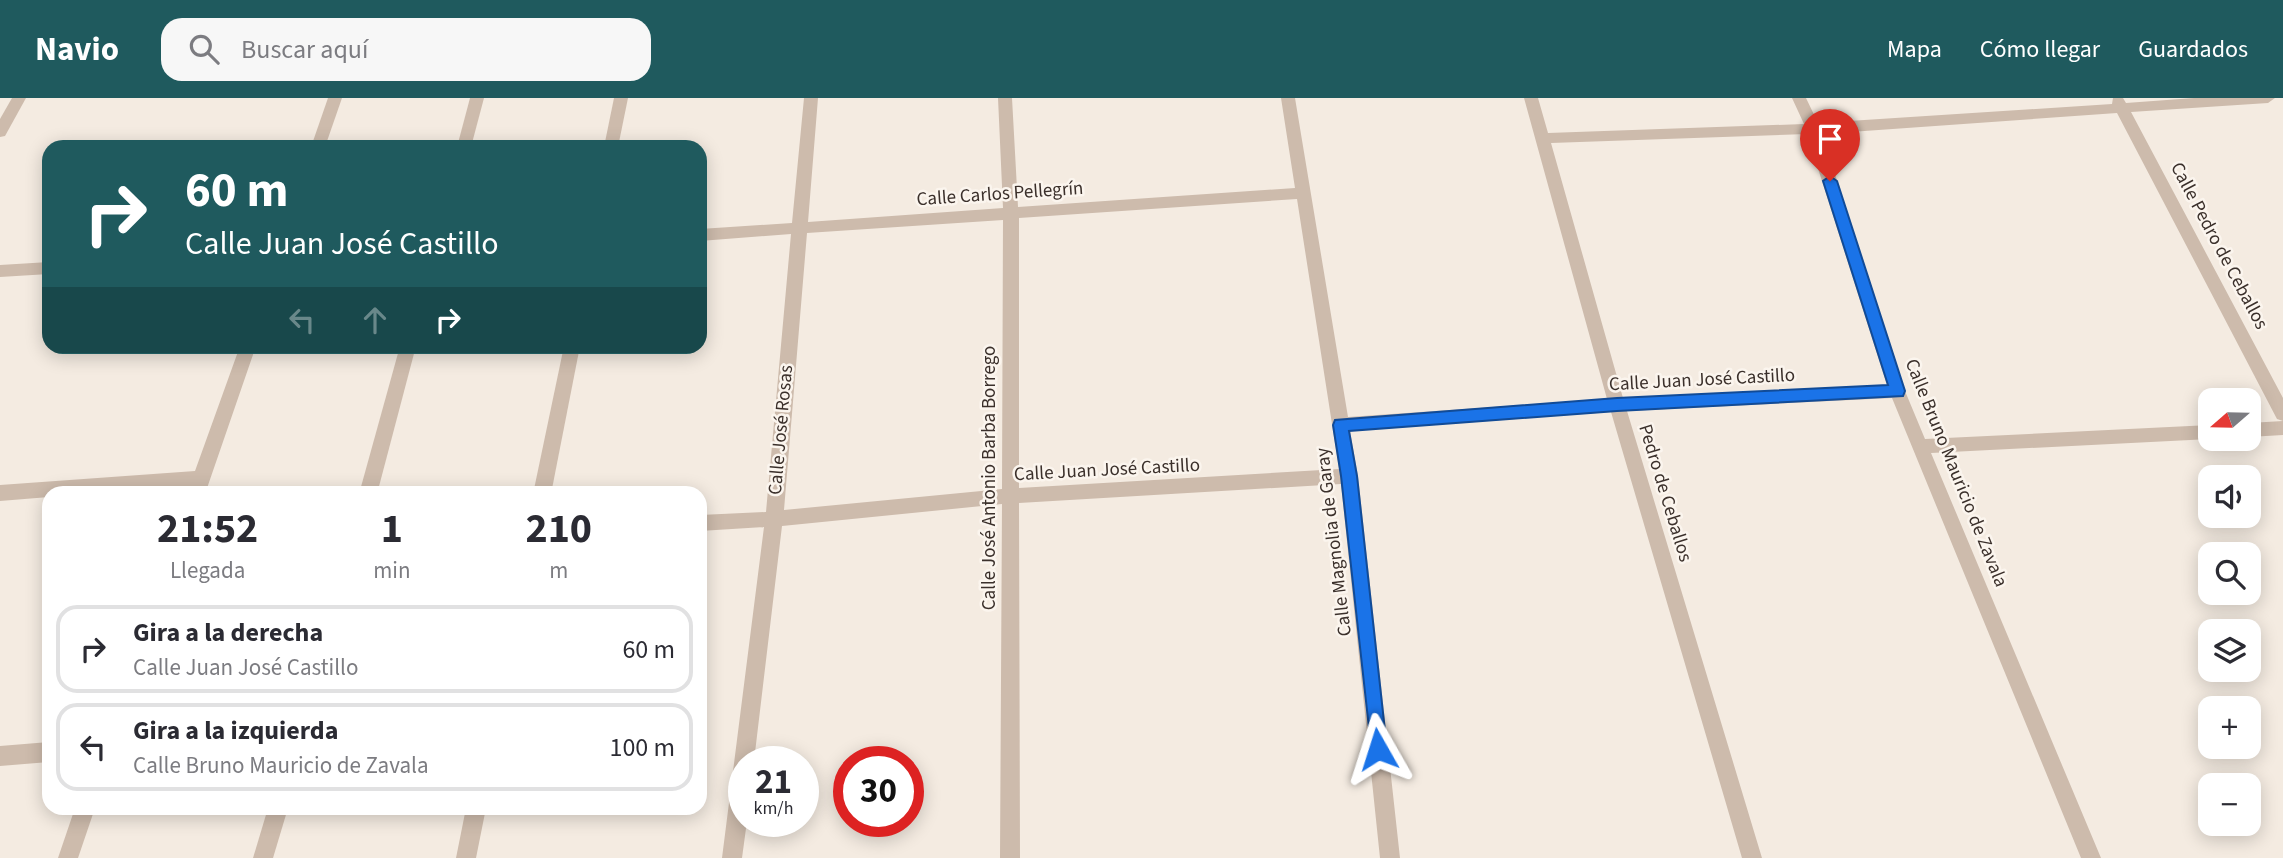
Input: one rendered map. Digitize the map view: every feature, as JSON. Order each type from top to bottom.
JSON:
[{"type":"street","points":[[0,131],[19,98]]},
{"type":"street","points":[[320,140],[335,98]]},
{"type":"street","points":[[466,140],[477,98]]},
{"type":"street","points":[[612,140],[621,98]]},
{"type":"street","name":"Calle José Rosas","points":[[746,746],[774,519],[811,98]]},
{"type":"street","name":"Calle José Antonio Barba Borrego","points":[[1005,98],[1010,212],[1010,858]]},
{"type":"street","name":"Calle Magnolia de Garay","points":[[1288,98],[1349,476],[1390,858]]},
{"type":"street","name":"Pedro de Ceballos","points":[[1531,98],[1617,405],[1752,858]]},
{"type":"street","name":"Calle Bruno Mauricio de Zavala","points":[[1799,98],[1813,129],[1897,391],[2091,858]]},
{"type":"street","points":[[1542,138],[1813,129],[2120,104],[2268,98]]},
{"type":"street","name":"Calle Pedro de Ceballos","points":[[2120,104],[2283,414]]},
{"type":"street","name":"Calle Carlos Pellegrín","points":[[707,235],[1302,193]]},
{"type":"street","points":[[0,271],[42,268]]},
{"type":"street","points":[[199,486],[245,354]]},
{"type":"street","points":[[370,486],[406,354]]},
{"type":"street","points":[[544,486],[570,354]]},
{"type":"street","name":"Calle Juan José Castillo","points":[[1341,425],[1617,405],[1897,391]]},
{"type":"street","points":[[2261,429],[2283,428]]},
{"type":"street","points":[[1922,446],[2198,433]]},
{"type":"street","name":"Calle Juan José Castillo","points":[[707,523],[774,519],[1010,496],[1349,476]]},
{"type":"street","points":[[0,493],[42,492]]},
{"type":"street","points":[[0,756],[42,753]]},
{"type":"street","points":[[68,858],[83,815]]},
{"type":"street","points":[[263,858],[276,815]]},
{"type":"street","points":[[466,858],[475,815]]},
{"type":"street","name":"Calle José Rosas","points":[[732,858],[735,837]]},
{"type":"route","points":[[1378,749],[1349,476],[1341,425],[1617,405],[1897,391],[1830,181]]}]
